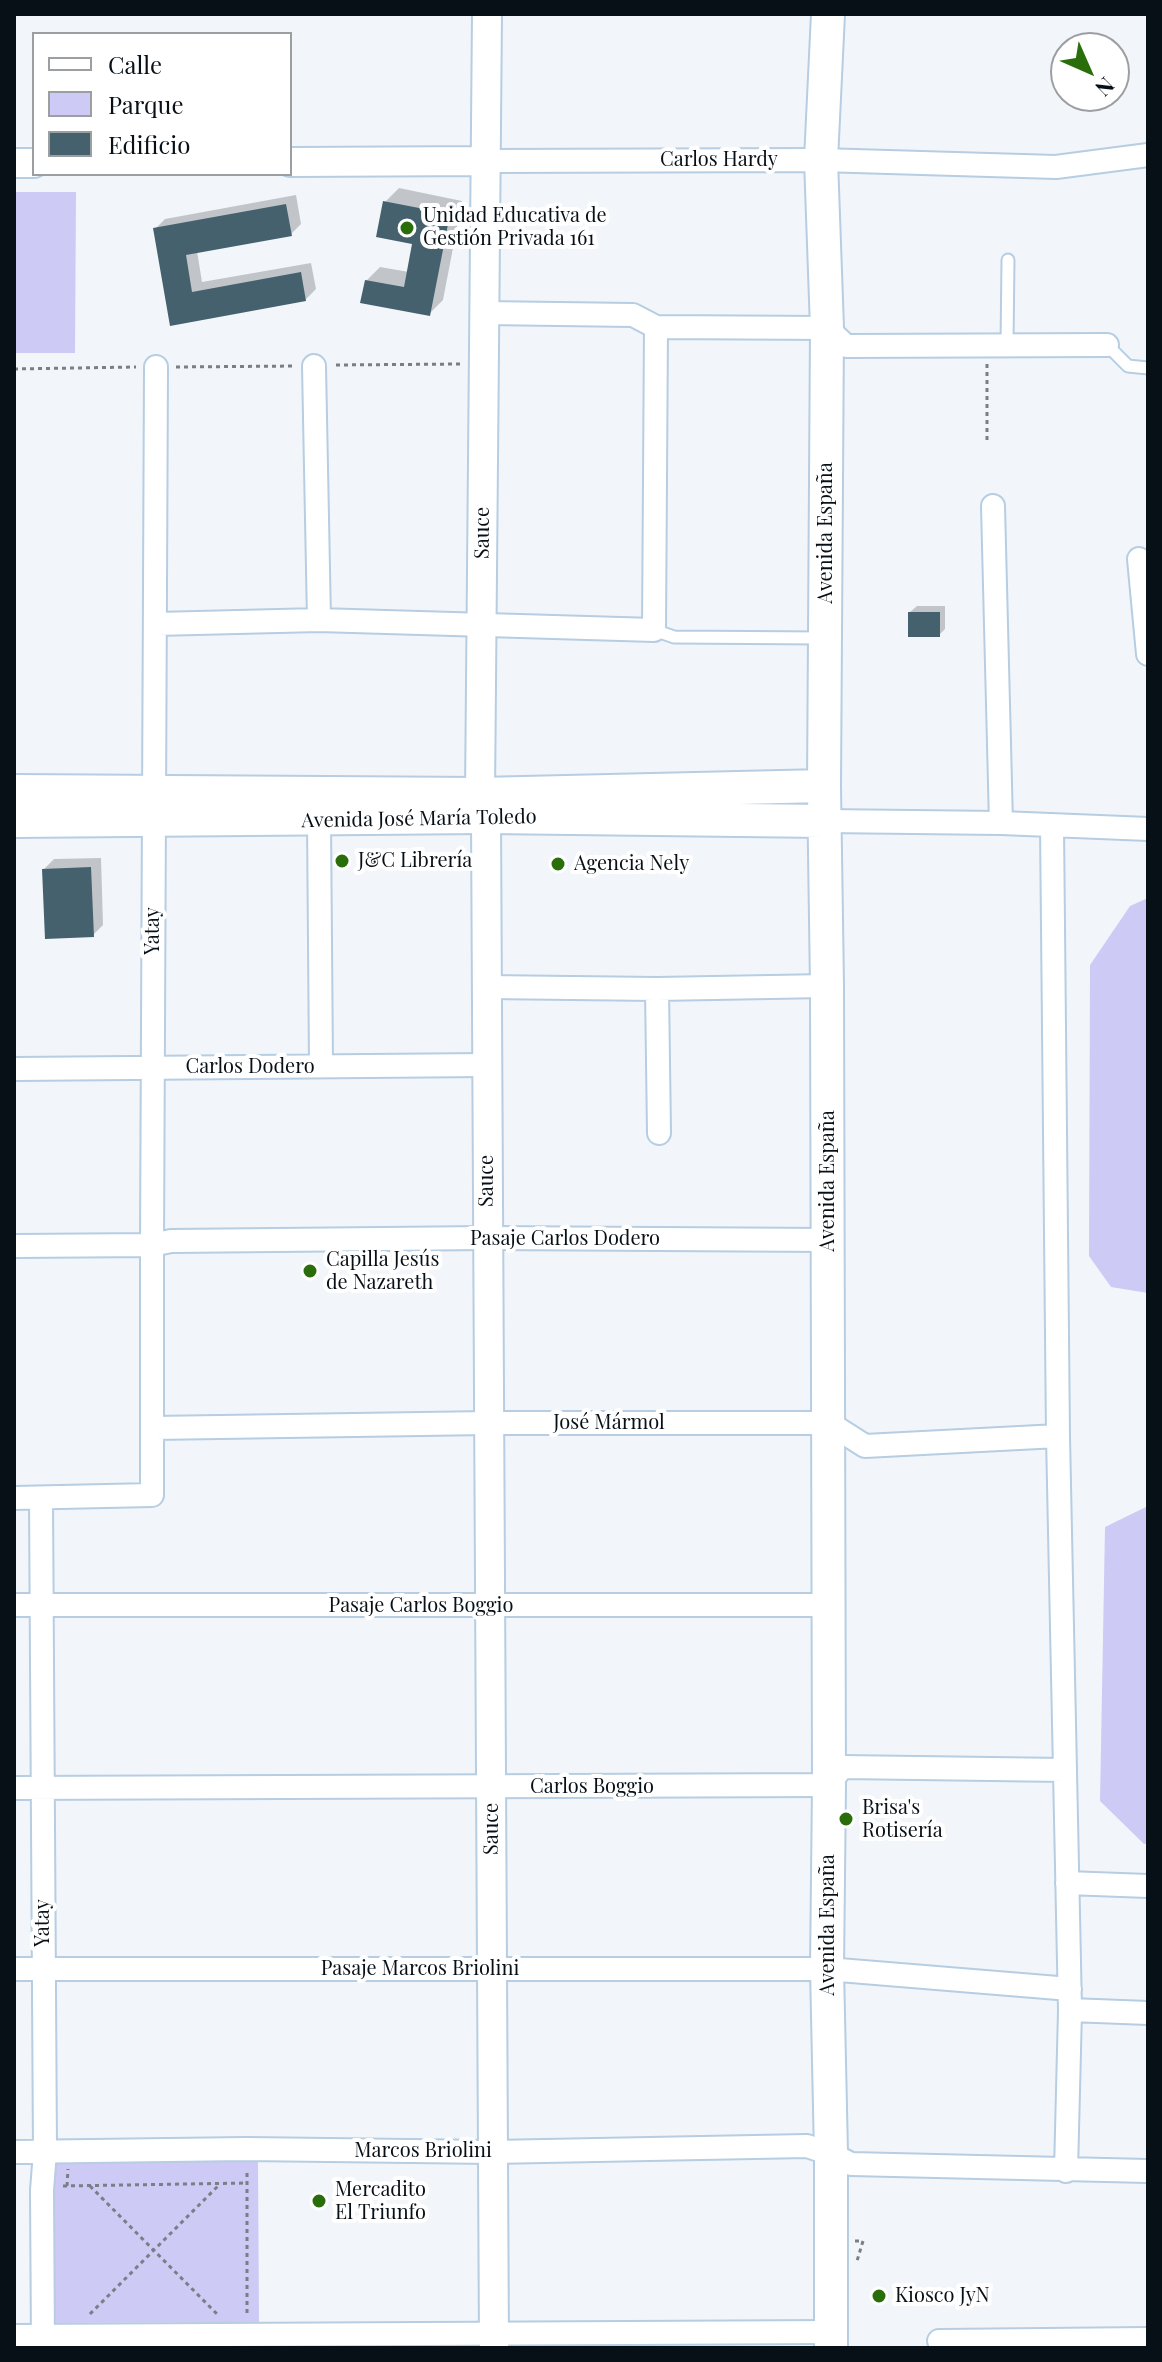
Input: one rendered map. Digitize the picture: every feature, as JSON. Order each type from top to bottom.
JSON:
[{"type":"main road","name":"Avenida España","points":[[828,14],[821,160],[827,328],[824,821],[831,2340]]},
{"type":"main road","name":"Avenida José María Toledo","points":[[14,791],[319,820],[483,805],[824,786]]},
{"type":"main road","name":"Avenida José María Toledo","points":[[14,821],[154,806],[483,805],[824,821]]},
{"type":"street","name":"Sauce","points":[[487,14],[482,624],[494,2340]]},
{"type":"street","name":"Carlos Hardy","points":[[292,162],[821,160],[1056,167],[1148,155]]},
{"type":"street","points":[[484,313],[633,315],[656,327],[827,328],[846,346],[1107,345]]},
{"type":"street","points":[[156,624],[319,620],[654,630],[656,327]]},
{"type":"street","points":[[314,366],[319,620]]},
{"type":"street","name":"Yatay","points":[[43,2342],[42,2190],[45,2152],[41,1498],[152,1495],[156,367]]},
{"type":"street","points":[[993,506],[1001,823]]},
{"type":"street","points":[[1139,559],[1148,654]]},
{"type":"street","points":[[319,820],[321,1066]]},
{"type":"street","points":[[824,821],[1148,829]]},
{"type":"street","points":[[1052,825],[1058,1436],[1070,1999],[1066,2171]]},
{"type":"street","points":[[486,987],[657,989],[827,986]]},
{"type":"street","points":[[657,989],[659,1133]]},
{"type":"street","name":"Carlos Dodero","points":[[14,1069],[486,1065]]},
{"type":"street","name":"Pasaje Carlos Dodero","points":[[14,1246],[487,1238],[828,1240]]},
{"type":"street","name":"José Mármol","points":[[153,1428],[488,1423],[829,1423]]},
{"type":"street","points":[[829,1423],[865,1446],[1058,1436]]},
{"type":"street","points":[[14,1498],[41,1498]]},
{"type":"street","name":"Pasaje Carlos Boggio","points":[[14,1605],[828,1605]]},
{"type":"street","name":"Carlos Boggio","points":[[14,1788],[829,1785],[842,1767],[1065,1770]]},
{"type":"street","points":[[1067,1883],[1148,1886]]},
{"type":"street","name":"Pasaje Marcos Briolini","points":[[14,1969],[827,1969],[1070,1999],[1148,2013]]},
{"type":"street","name":"Marcos Briolini","points":[[14,2152],[246,2149],[492,2152],[807,2146],[851,2164],[1148,2171]]},
{"type":"street","points":[[14,2336],[43,2342],[247,2334],[494,2340],[831,2340]]},
{"type":"street","points":[[939,2341],[1148,2339]]},
{"type":"lane","points":[[997,344],[1008,260]]},
{"type":"lane","points":[[1107,345],[1128,366],[1148,368]]},
{"type":"lane","points":[[654,630],[674,637],[826,638]]},
{"type":"path","points":[[987,444],[997,344]]},
{"type":"path","points":[[14,369],[484,364]]},
{"type":"path","points":[[246,2149],[247,2334]]},
{"type":"path","points":[[42,2190],[67,2186],[248,2183]]},
{"type":"path","points":[[90,2314],[220,2184]]},
{"type":"path","points":[[90,2186],[218,2316]]},
{"type":"green space","points":[[14,192],[76,192],[75,353],[14,353]]},
{"type":"green space","points":[[1148,898],[1148,1293],[1111,1287],[1089,1256],[1090,965],[1130,906]]},
{"type":"green space","points":[[1148,1506],[1148,1843],[1144,1844],[1100,1801],[1105,1527]]},
{"type":"green space","points":[[53,2160],[258,2160],[259,2322],[49,2323]]},
{"type":"building","points":[[383,201],[450,214],[430,316],[360,303],[365,280],[404,287],[412,244],[376,237]]},
{"type":"building","points":[[286,204],[292,236],[186,255],[192,292],[301,272],[306,301],[170,326],[153,228]]},
{"type":"building","points":[[908,612],[940,612],[940,637],[908,637]]},
{"type":"building","points":[[91,867],[94,937],[45,939],[42,869]]},
{"type":"place","name":"Unidad Educativa de Gestión Privada 161","points":[[407,228]]},
{"type":"place","name":"J&C Librería","points":[[342,861]]},
{"type":"place","name":"Agencia Nely","points":[[558,864]]},
{"type":"place","name":"Capilla Jesús de Nazareth","points":[[310,1271]]},
{"type":"place","name":"Brisa's Rotisería","points":[[846,1819]]},
{"type":"place","name":"Mercadito El Triunfo","points":[[319,2201]]},
{"type":"place","name":"Kiosco JyN","points":[[879,2296]]}]
